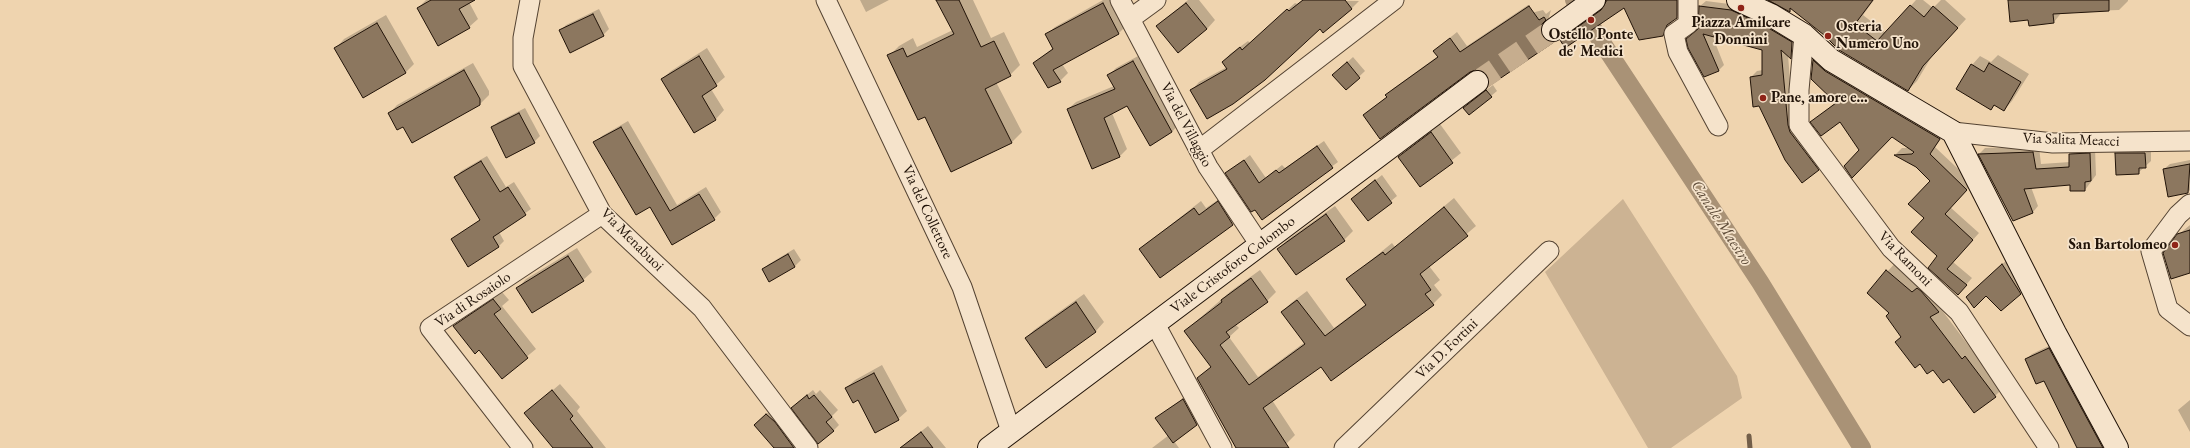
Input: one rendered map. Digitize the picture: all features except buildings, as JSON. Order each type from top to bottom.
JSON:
[{"type":"street","name":"Via Menabuoi","points":[[530,0],[523,38],[522,66],[602,214],[702,308],[808,448]]},
{"type":"street","name":"Via del Collettore","points":[[826,0],[962,287],[1012,431]]},
{"type":"street","name":"Via del Villaggio","points":[[1120,0],[1208,167],[1260,245]]},
{"type":"street","points":[[1130,19],[1156,0]]},
{"type":"street","points":[[1199,150],[1394,0]]},
{"type":"street","points":[[1553,30],[1594,0]]},
{"type":"street","points":[[1688,0],[1688,24],[1674,34],[1678,52],[1718,126]]},
{"type":"street","points":[[1738,0],[1772,15],[1804,35],[1832,60],[1953,132],[2055,333],[2117,448]]},
{"type":"street","name":"Via Ramoni","points":[[1804,35],[1799,125],[1891,248],[1959,312],[2049,448]]},
{"type":"street","name":"Viale Cristoforo Colombo","points":[[989,448],[1477,82]]},
{"type":"street","name":"Via Salita Meacci","points":[[1953,132],[2053,143],[2190,141]]},
{"type":"street","points":[[2190,204],[2178,215],[2151,251],[2168,309],[2190,326]]},
{"type":"street","name":"Via di Rosaiolo","points":[[523,448],[430,328],[602,214]]},
{"type":"street","name":"Via D. Fortini","points":[[1344,448],[1549,251]]},
{"type":"street","points":[[1155,324],[1222,448]]},
{"type":"shaded area","points":[[1623,199],[1737,376],[1742,398],[1671,448],[1648,448],[1545,272]]},
{"type":"waterway","name":"Canale Maestro","points":[[1574,0],[1760,282],[1862,448]]},
{"type":"waterway","points":[[1749,436],[1750,448]]},
{"type":"tunnel","points":[[1477,82],[1553,30]]},
{"type":"place","name":"Piazza Amilcare Donnini","points":[[1741,8]]},
{"type":"place","name":"Ostello Ponte de' Medici","points":[[1591,20]]},
{"type":"place","name":"Osteria Numero Uno","points":[[1828,36]]},
{"type":"place","name":"Pane, amore e...","points":[[1763,98]]},
{"type":"place","name":"San Bartolomeo","points":[[2175,245]]}]
